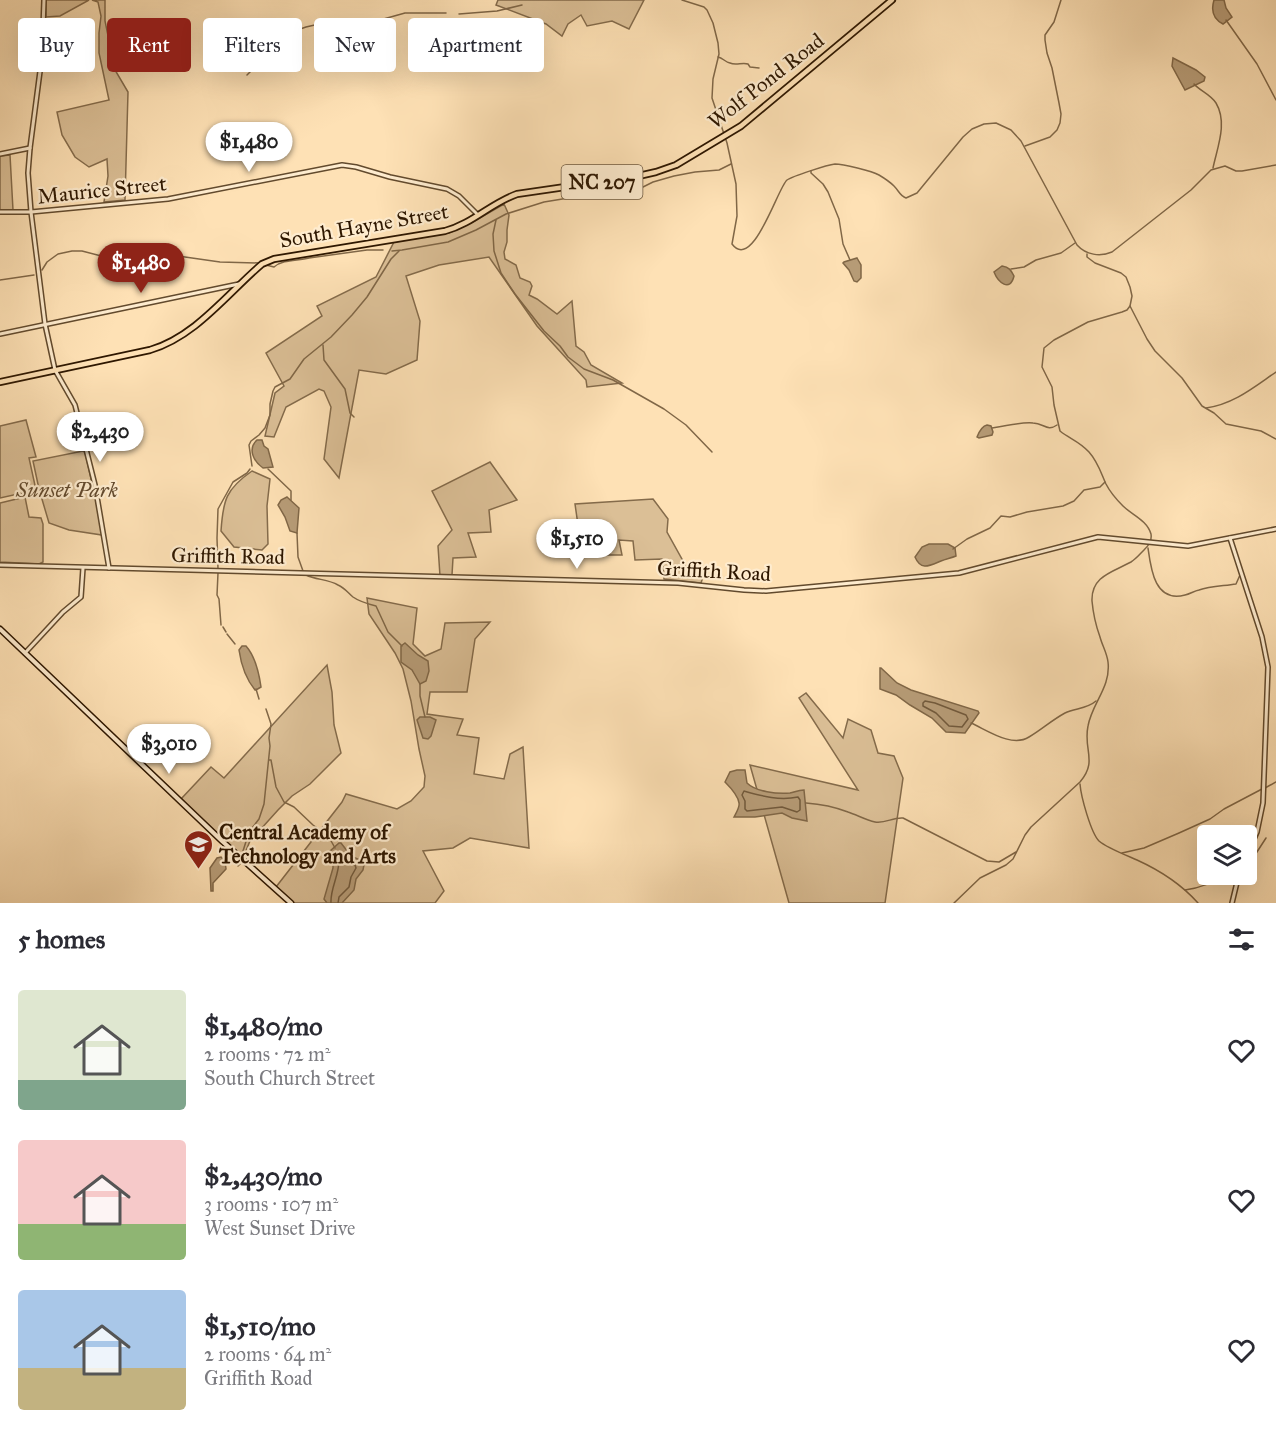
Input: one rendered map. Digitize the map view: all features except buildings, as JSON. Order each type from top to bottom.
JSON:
[{"type":"main road","name":"Wolf Pond Road","points":[[478,215],[500,201],[517,194],[657,172],[676,165],[729,134],[748,120],[892,0]]},
{"type":"main road","name":"South Hayne Street","points":[[0,382],[170,344],[190,330],[262,264],[274,259],[445,231],[460,226],[478,215]]},
{"type":"main road","points":[[0,629],[291,903]]},
{"type":"street","points":[[44,0],[42,56],[28,173],[31,212],[45,324],[55,370],[75,405],[94,485],[109,568]]},
{"type":"street","points":[[0,154],[30,148]]},
{"type":"street","name":"Maurice Street","points":[[0,212],[31,212],[168,199],[342,165],[356,166],[399,180],[447,189],[459,196],[478,215]]},
{"type":"street","points":[[0,334],[241,284]]},
{"type":"street","name":"Griffith Road","points":[[0,565],[657,582],[766,591],[959,573],[1098,537],[1188,546],[1276,529]]},
{"type":"street","points":[[1230,538],[1262,637],[1268,667],[1262,810],[1257,832]]},
{"type":"street","points":[[25,653],[63,612],[81,597],[83,568]]},
{"type":"street","points":[[1232,903],[1236,885]]},
{"type":"green space","points":[[46,0],[89,0],[60,16],[46,17]]},
{"type":"green space","points":[[92,0],[105,0],[107,72],[116,72],[128,92],[125,200],[104,202],[108,176],[107,159],[89,167],[75,157],[62,135],[57,112],[109,100],[99,53],[101,16],[98,2]]},
{"type":"green space","points":[[498,0],[644,0],[629,29],[612,21],[587,26],[581,15],[568,24],[562,36],[544,23],[544,18],[530,18],[496,5]]},
{"type":"green space","points":[[10,155],[13,210],[0,210],[0,156]]},
{"type":"green space","points":[[504,204],[509,215],[505,259],[516,265],[520,278],[530,282],[532,286],[529,295],[557,314],[572,301],[576,346],[584,352],[591,365],[622,383],[587,387],[586,380],[537,326],[489,257],[439,265],[406,276],[420,321],[417,360],[386,374],[359,370],[339,478],[324,459],[331,407],[324,391],[319,389],[286,407],[274,437],[265,436],[275,393],[284,386],[266,353],[322,316],[317,306],[376,277],[394,242],[449,233]]},
{"type":"green space","points":[[26,420],[36,457],[29,458],[36,490],[0,498],[0,426]]},
{"type":"green space","name":"Sunset Park","points":[[83,451],[102,535],[69,530],[49,523],[39,489],[33,461]]},
{"type":"green space","points":[[490,462],[517,500],[489,510],[491,532],[468,533],[476,557],[453,558],[452,575],[440,576],[438,546],[452,530],[432,491]]},
{"type":"green space","points":[[252,471],[270,479],[267,506],[268,544],[262,550],[234,547],[221,531],[223,511],[231,490]]},
{"type":"green space","points":[[25,497],[29,517],[41,518],[43,524],[43,562],[39,564],[0,562],[0,503]]},
{"type":"green space","points":[[653,499],[668,519],[667,532],[687,568],[705,571],[701,583],[664,579],[662,559],[635,560],[633,541],[619,540],[622,555],[607,555],[580,539],[575,504]]},
{"type":"green space","points":[[367,598],[417,608],[413,644],[425,656],[441,649],[445,623],[490,622],[475,639],[467,692],[430,692],[427,714],[463,719],[457,735],[479,738],[474,774],[504,779],[510,754],[523,747],[529,848],[470,838],[453,848],[423,851],[444,891],[435,903],[293,903],[276,887],[346,794],[397,809],[411,801],[424,787],[425,776],[403,669],[369,614]]},
{"type":"green space","points":[[327,665],[332,692],[334,725],[341,753],[310,784],[292,796],[278,810],[250,841],[243,858],[181,799],[211,767],[224,778]]},
{"type":"green space","points":[[806,693],[843,738],[848,719],[871,730],[878,753],[894,756],[903,778],[885,903],[789,903],[750,765],[858,790],[799,698]]},
{"type":"water","points":[[1214,0],[1224,0],[1232,17],[1223,24],[1214,14]]},
{"type":"water","points":[[1173,58],[1196,70],[1205,77],[1204,81],[1185,90],[1172,66]]},
{"type":"water","points":[[857,258],[861,265],[861,278],[857,282],[854,281],[843,263]]},
{"type":"water","points":[[1002,266],[1010,269],[1014,276],[1010,284],[1001,282],[994,272]]},
{"type":"water","points":[[987,425],[991,426],[992,435],[977,437],[982,428]]},
{"type":"water","points":[[257,440],[262,440],[268,449],[273,467],[263,468],[255,459],[252,447]]},
{"type":"water","points":[[287,497],[299,508],[297,533],[290,531],[278,505]]},
{"type":"water","points":[[929,544],[948,544],[955,548],[956,556],[923,566],[915,557],[922,547]]},
{"type":"water","points":[[405,643],[428,661],[429,671],[426,681],[420,684],[412,670],[401,662],[401,646]]},
{"type":"water","points":[[242,646],[246,646],[249,650],[256,665],[261,687],[256,690],[249,681],[243,666],[239,650]]},
{"type":"water","points":[[880,668],[897,683],[911,690],[979,713],[965,733],[946,732],[932,718],[896,695],[880,689]]},
{"type":"water","points":[[420,717],[430,717],[436,720],[428,739],[423,738],[417,720]]},
{"type":"water","points":[[745,770],[747,783],[761,790],[790,793],[804,790],[807,821],[782,813],[734,817],[739,806],[738,800],[734,791],[725,782],[730,772]]},
{"type":"water","points":[[339,843],[351,856],[360,860],[364,865],[363,870],[356,879],[354,890],[342,903],[327,903],[324,899],[333,868],[329,852]]},
{"type":"water","points":[[221,857],[225,861],[226,869],[213,883],[213,891],[211,891],[210,868],[217,858]]},
{"type":"waterway","points":[[682,0],[707,10],[718,43],[719,54],[713,79],[712,98],[727,143],[736,184],[737,216],[732,244],[740,250],[748,247],[756,238],[783,186],[790,178],[835,164],[844,165],[879,175],[906,198],[917,193],[963,137],[972,129],[984,124],[996,123],[1011,130],[1021,141],[1077,245],[1093,254],[1112,252],[1191,190],[1211,170],[1225,166],[1242,171],[1276,165]]},
{"type":"waterway","points":[[1025,146],[1050,137],[1060,123],[1061,114],[1045,35],[1054,22],[1061,0]]},
{"type":"waterway","points":[[459,14],[497,11],[522,5]]},
{"type":"waterway","points":[[247,75],[277,39],[306,27],[319,24],[362,25],[405,13],[446,13]]},
{"type":"waterway","points":[[1226,20],[1257,64],[1276,100]]},
{"type":"waterway","points":[[718,57],[732,64],[748,64],[750,67],[759,68]]},
{"type":"waterway","points":[[1194,84],[1214,100],[1221,119],[1213,168]]},
{"type":"waterway","points":[[392,251],[448,242],[506,214],[544,202],[593,194],[617,187],[641,188],[674,176],[719,170],[731,164]]},
{"type":"waterway","points":[[811,171],[828,192],[839,219],[843,244],[850,260]]},
{"type":"waterway","points":[[496,220],[493,234],[494,251],[501,273],[544,331],[568,357],[584,369],[613,380],[664,409],[686,425],[712,452]]},
{"type":"waterway","points":[[1011,269],[1024,267],[1036,260],[1061,253],[1075,243]]},
{"type":"waterway","points":[[266,265],[274,267],[290,261],[367,250],[383,250]]},
{"type":"waterway","points":[[42,270],[47,262],[58,254],[72,251],[82,251],[109,258],[178,256],[220,262],[260,263]]},
{"type":"waterway","points":[[252,466],[249,445],[265,428],[275,387],[290,379],[304,359],[331,337],[352,315],[399,251]]},
{"type":"waterway","points":[[1087,254],[1087,257],[1095,263],[1126,277],[1132,296],[1130,306],[1147,339],[1155,351],[1182,378],[1202,406],[1226,424],[1261,431],[1276,439]]},
{"type":"waterway","points":[[0,280],[34,275]]},
{"type":"waterway","points":[[954,903],[980,878],[1013,859],[1031,827],[1080,782],[1088,768],[1088,726],[1108,671],[1107,659],[1094,614],[1093,593],[1099,580],[1131,562],[1149,545],[1151,534],[1143,521],[1123,506],[1111,493],[1089,452],[1060,431],[1052,387],[1042,367],[1044,348],[1054,340],[1088,322],[1122,312],[1130,306]]},
{"type":"waterway","points":[[323,345],[324,360],[345,389],[350,413],[354,417]]},
{"type":"waterway","points":[[1206,408],[1235,399],[1276,372]]},
{"type":"waterway","points":[[992,428],[1029,423],[1048,427],[1057,425]]},
{"type":"waterway","points":[[218,569],[218,509],[233,482],[250,469]]},
{"type":"waterway","points":[[268,469],[291,491],[291,500]]},
{"type":"waterway","points":[[953,549],[990,528],[1001,516],[1010,517],[1063,506],[1074,501],[1084,490],[1100,487],[1105,482]]},
{"type":"waterway","points":[[297,533],[298,557],[303,571]]},
{"type":"waterway","points":[[1148,548],[1156,583],[1167,594],[1185,595],[1197,590],[1236,584],[1240,575]]},
{"type":"waterway","points":[[218,573],[217,595],[221,625]]},
{"type":"waterway","points":[[306,575],[334,583],[356,599],[376,606],[388,632],[402,646]]},
{"type":"waterway","points":[[223,627],[226,632]]},
{"type":"waterway","points":[[227,634],[235,644]]},
{"type":"waterway","points":[[420,684],[425,717]]},
{"type":"waterway","points":[[256,689],[259,699]]},
{"type":"waterway","points":[[971,723],[1000,737],[1022,740],[1065,713],[1089,706],[1096,701]]},
{"type":"waterway","points":[[243,856],[249,832],[259,819],[264,804],[271,724],[266,709]]},
{"type":"waterway","points":[[269,760],[271,760],[276,787],[284,802],[294,807],[326,834],[335,848]]},
{"type":"waterway","points":[[1265,788],[1276,782]]},
{"type":"waterway","points":[[1080,784],[1087,814],[1099,841],[1162,873],[1198,903]]},
{"type":"waterway","points":[[1122,853],[1144,848],[1210,819],[1262,789]]},
{"type":"waterway","points":[[806,803],[838,809],[875,822],[903,818],[987,861],[999,862],[1016,852]]},
{"type":"waterway","points":[[1257,852],[1266,838]]},
{"type":"waterway","points":[[238,866],[241,863]]},
{"type":"waterway","points":[[1185,890],[1207,885]]},
{"type":"place","name":"Central Academy of Technology and Arts","points":[[198,870]]}]
